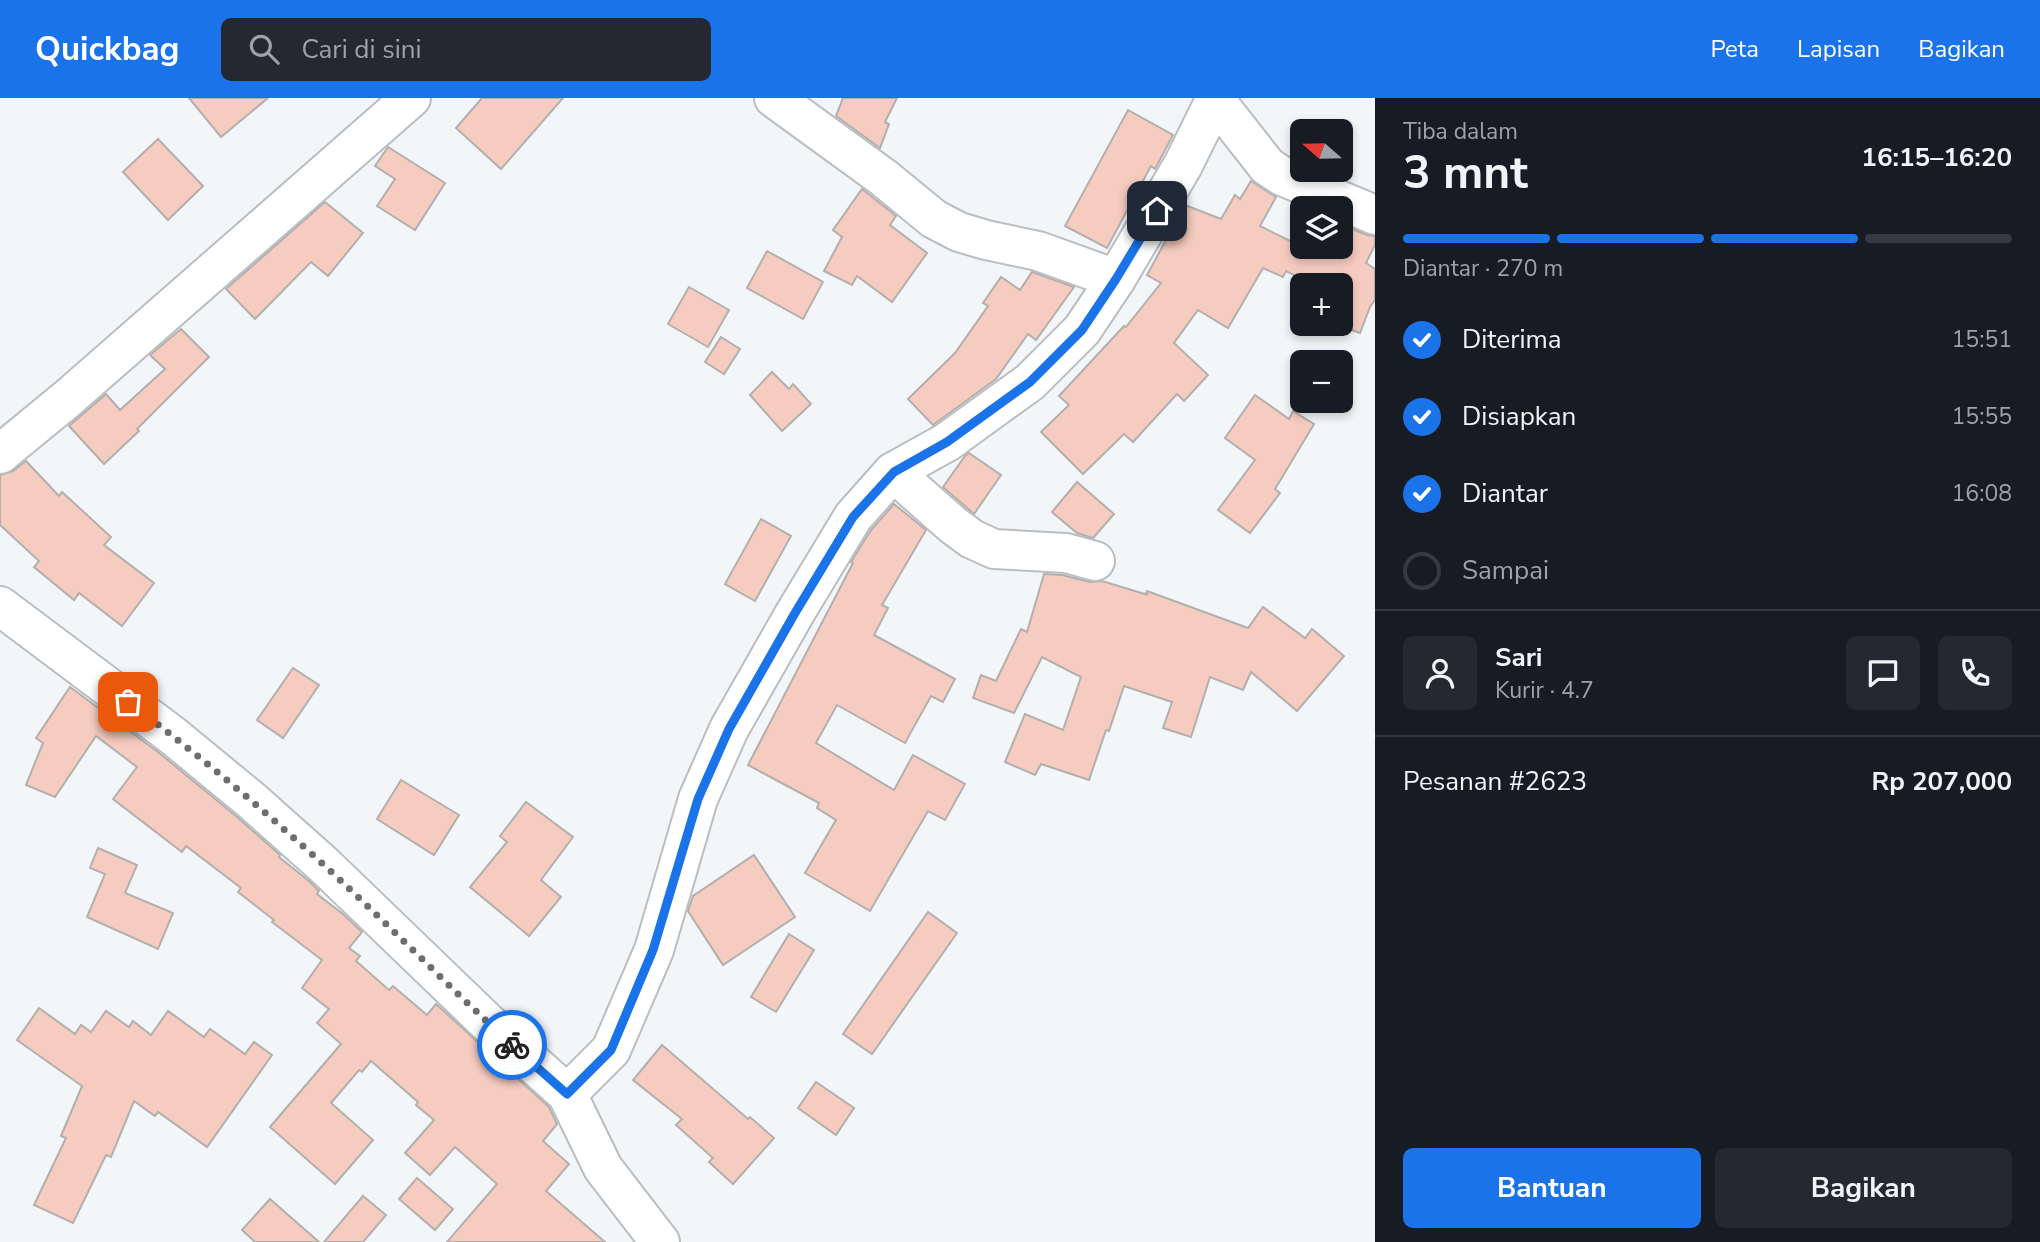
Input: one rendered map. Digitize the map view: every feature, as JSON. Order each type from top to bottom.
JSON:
[{"type":"street","points":[[0,454],[78,390],[411,98]]},
{"type":"street","points":[[774,98],[884,178],[934,219],[959,232],[1038,251],[1116,279]]},
{"type":"street","points":[[567,1094],[611,1050],[653,950],[698,799],[729,729],[853,517],[894,472],[947,442],[1030,382],[1082,330],[1116,279],[1183,165],[1216,100],[1267,166],[1282,176],[1375,215]]},
{"type":"street","points":[[894,472],[953,525],[972,539],[994,549],[1066,553],[1095,561]]},
{"type":"street","points":[[0,606],[172,735],[251,800],[567,1094],[603,1168],[660,1242]]},
{"type":"building","points":[[189,98],[268,98],[221,137]]},
{"type":"building","points":[[482,98],[563,98],[501,169],[456,128]]},
{"type":"building","points":[[843,98],[897,98],[885,122],[889,124],[880,148],[836,116]]},
{"type":"building","points":[[1128,110],[1173,135],[1155,169],[1151,166],[1107,248],[1065,226]]},
{"type":"building","points":[[158,139],[203,186],[168,220],[123,172]]},
{"type":"building","points":[[388,147],[445,183],[415,230],[377,206],[395,179],[375,166]]},
{"type":"building","points":[[1251,181],[1276,197],[1260,226],[1290,241],[1290,259],[1353,259],[1353,229],[1375,236],[1375,245],[1366,263],[1375,269],[1375,300],[1360,333],[1353,331],[1353,273],[1286,271],[1283,277],[1263,268],[1228,328],[1198,310],[1174,343],[1208,375],[1184,401],[1177,394],[1133,442],[1124,434],[1083,474],[1041,432],[1069,405],[1059,396],[1124,326],[1126,327],[1161,283],[1147,275],[1185,205],[1221,219],[1235,195],[1240,199]]},
{"type":"building","points":[[862,189],[896,216],[890,225],[927,253],[892,302],[857,276],[852,285],[824,271],[842,237],[833,230]]},
{"type":"building","points":[[325,202],[363,233],[328,276],[311,262],[255,319],[226,289]]},
{"type":"building","points":[[767,251],[823,282],[803,319],[747,288]]},
{"type":"building","points":[[1032,272],[1074,287],[1036,340],[1028,334],[996,379],[933,425],[908,399],[955,353],[988,306],[983,303],[1001,277],[1020,290]]},
{"type":"building","points":[[689,287],[729,310],[708,347],[668,324]]},
{"type":"building","points":[[181,329],[209,357],[104,464],[69,426],[106,394],[120,410],[165,369],[150,355]]},
{"type":"building","points":[[721,337],[740,349],[724,374],[705,362]]},
{"type":"building","points":[[772,372],[789,389],[793,384],[811,404],[782,431],[750,395]]},
{"type":"building","points":[[1255,395],[1289,419],[1292,413],[1296,413],[1314,424],[1275,489],[1280,493],[1250,533],[1218,510],[1255,460],[1225,438]]},
{"type":"building","points":[[969,453],[1001,475],[974,514],[943,487]]},
{"type":"building","points":[[26,461],[59,496],[62,492],[111,537],[104,545],[154,583],[122,626],[79,593],[74,600],[34,567],[39,561],[0,525],[0,475],[13,471]]},
{"type":"building","points":[[1077,482],[1114,514],[1093,538],[1077,533],[1052,512]]},
{"type":"building","points":[[894,504],[926,530],[882,605],[888,608],[874,635],[955,679],[943,702],[931,696],[905,743],[837,705],[816,743],[894,790],[913,755],[965,784],[945,820],[928,811],[870,911],[805,873],[836,820],[817,808],[819,803],[748,765],[853,563],[851,562],[871,530]]},
{"type":"building","points":[[761,519],[791,536],[755,601],[725,584]]},
{"type":"building","points":[[1044,574],[1090,582],[1102,581],[1148,595],[1147,591],[1248,628],[1263,607],[1305,638],[1312,629],[1344,656],[1297,711],[1251,672],[1243,690],[1210,677],[1191,737],[1163,728],[1172,702],[1124,686],[1089,780],[1041,764],[1035,775],[1005,762],[1025,714],[1063,730],[1081,677],[1042,657],[1014,713],[973,698],[981,675],[996,681],[1021,629],[1027,632]]},
{"type":"building","points":[[293,668],[319,685],[283,738],[257,720]]},
{"type":"building","points":[[70,687],[158,752],[310,882],[319,891],[317,894],[362,932],[349,948],[360,956],[356,961],[389,990],[393,986],[427,1015],[436,1004],[549,1107],[557,1124],[543,1141],[569,1164],[546,1191],[605,1242],[447,1242],[497,1184],[455,1147],[430,1175],[405,1153],[434,1120],[416,1105],[418,1102],[371,1061],[362,1072],[359,1070],[331,1103],[373,1140],[335,1184],[270,1127],[341,1044],[317,1023],[329,1009],[302,988],[322,960],[238,892],[241,888],[186,846],[182,852],[113,799],[137,767],[96,736],[55,797],[26,785],[43,743],[36,738]]},
{"type":"building","points":[[401,780],[459,815],[434,855],[377,819]]},
{"type":"building","points":[[526,802],[573,837],[541,880],[561,897],[529,936],[470,887],[507,842],[500,836]]},
{"type":"building","points":[[98,848],[137,865],[125,893],[173,913],[158,949],[87,917],[105,874],[90,868]]},
{"type":"building","points":[[754,855],[795,917],[723,965],[688,911],[693,896]]},
{"type":"building","points":[[928,912],[957,933],[872,1054],[843,1034]]},
{"type":"building","points":[[789,934],[814,950],[776,1012],[751,997]]},
{"type":"building","points":[[39,1008],[75,1034],[81,1025],[91,1032],[106,1011],[129,1027],[133,1021],[151,1035],[168,1011],[204,1037],[210,1029],[245,1054],[254,1042],[272,1055],[207,1147],[158,1112],[155,1116],[134,1101],[111,1157],[106,1155],[73,1223],[34,1205],[66,1138],[61,1136],[82,1086],[17,1040]]},
{"type":"building","points":[[662,1045],[774,1138],[733,1184],[709,1162],[713,1158],[676,1125],[682,1119],[633,1080]]},
{"type":"building","points":[[816,1082],[854,1108],[836,1135],[798,1108]]},
{"type":"building","points":[[417,1178],[453,1209],[435,1230],[399,1199]]},
{"type":"building","points":[[363,1196],[386,1215],[363,1242],[324,1242]]},
{"type":"building","points":[[270,1199],[319,1242],[255,1242],[242,1230]]},
{"type":"way so far","points":[[128,702],[251,800],[325,866],[512,1045]]},
{"type":"route","points":[[512,1045],[567,1094],[611,1050],[653,950],[698,799],[729,729],[853,517],[894,472],[947,442],[1030,382],[1082,330],[1157,211]]}]
